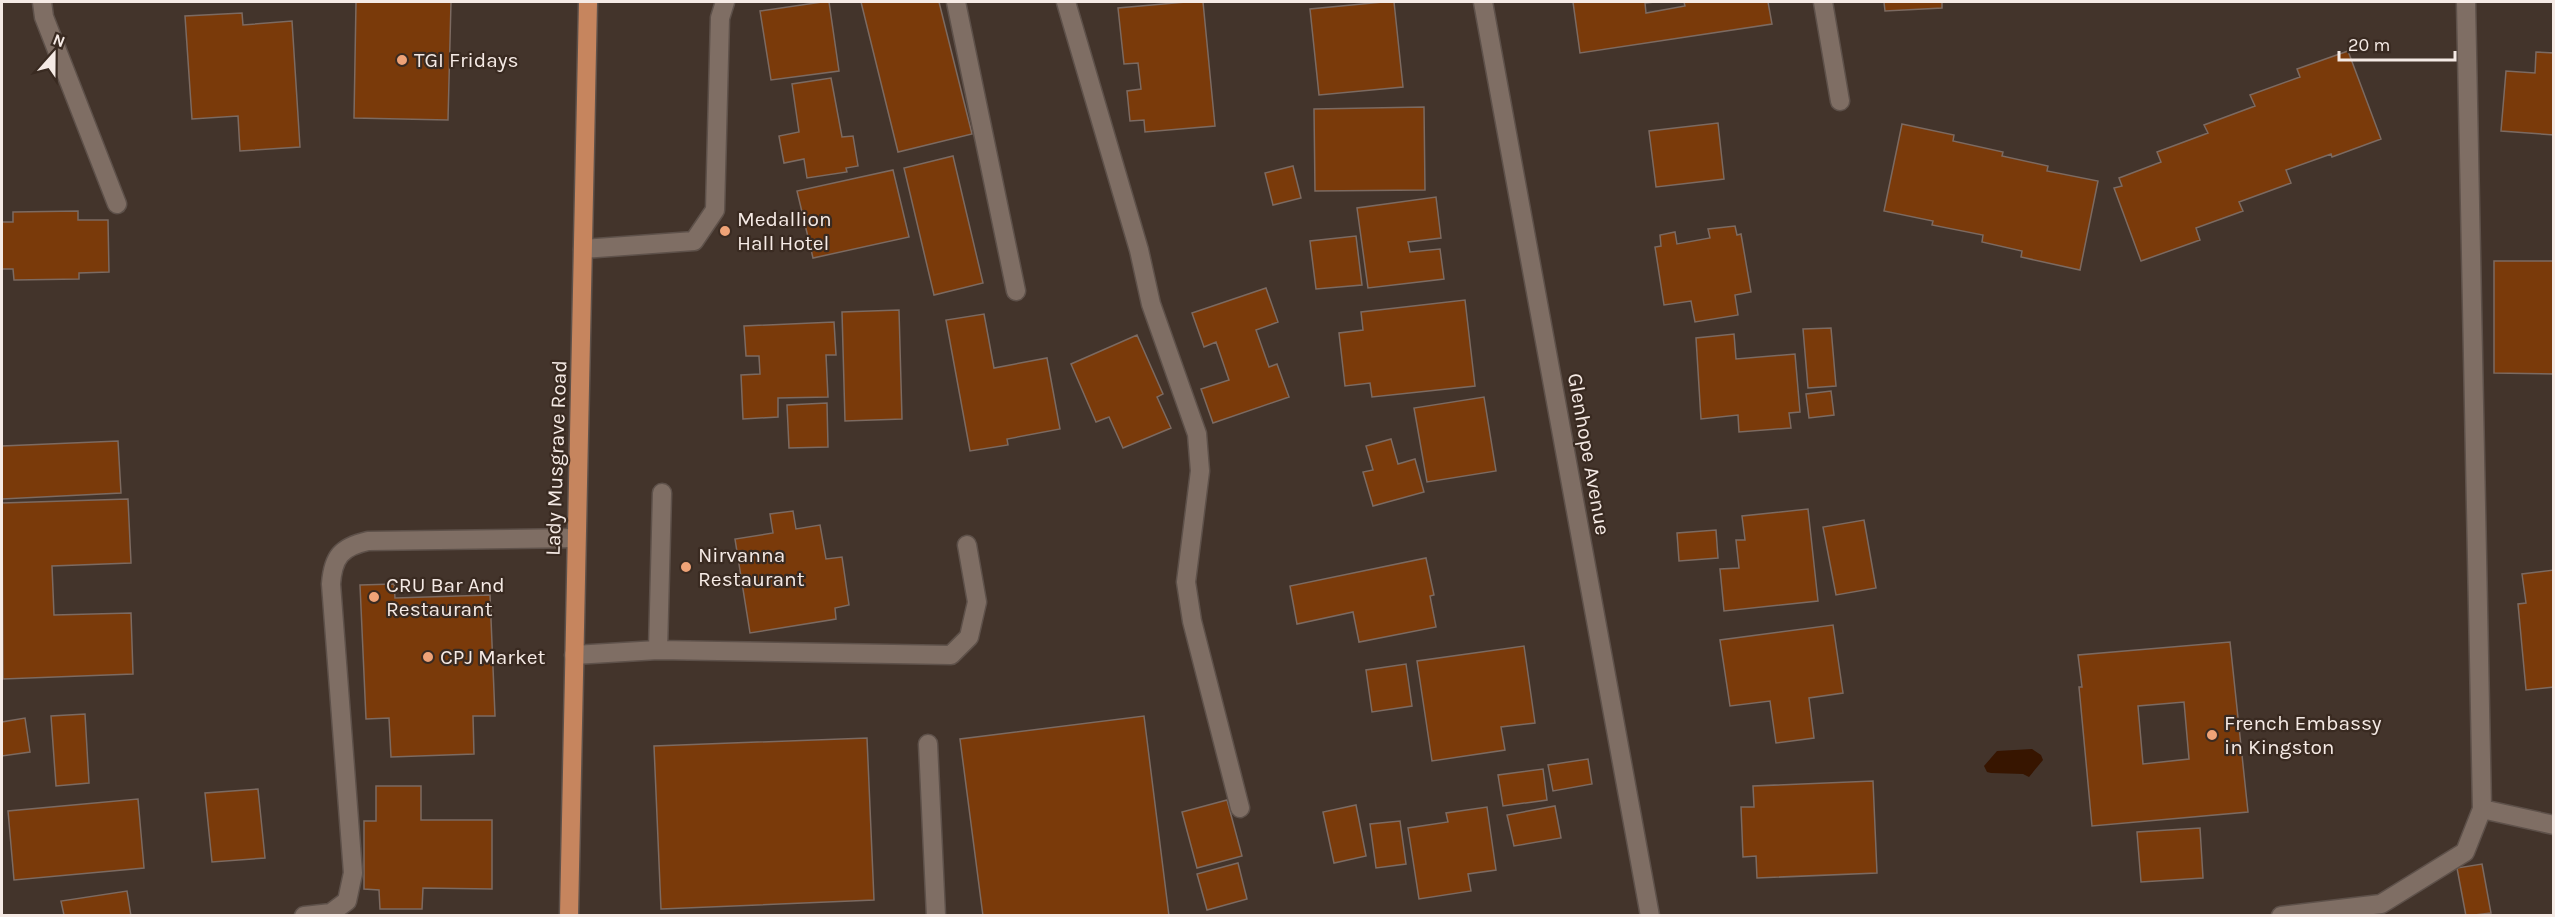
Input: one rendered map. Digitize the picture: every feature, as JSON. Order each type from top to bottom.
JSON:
[{"type":"main road","name":"Lady Musgrave Road","points":[[568,915],[588,2]]},
{"type":"street","points":[[42,2],[44,17],[117,204]]},
{"type":"street","points":[[583,249],[694,241],[714,210],[720,18],[725,2]]},
{"type":"street","points":[[956,2],[1016,291]]},
{"type":"street","points":[[1066,2],[1139,250],[1151,304],[1197,434],[1200,471],[1186,582],[1192,621],[1240,808]]},
{"type":"street","name":"Glenhope Avenue","points":[[1483,2],[1650,915]]},
{"type":"street","points":[[1822,2],[1840,101]]},
{"type":"street","points":[[2280,915],[2381,904],[2465,852],[2482,809],[2466,2]]},
{"type":"street","points":[[658,650],[662,493]]},
{"type":"street","points":[[304,915],[331,913],[347,901],[352,873],[331,584],[332,567],[340,553],[352,545],[368,541],[576,538]]},
{"type":"street","points":[[574,656],[658,650],[951,655],[969,636],[977,602],[967,545]]},
{"type":"street","points":[[928,744],[936,915]]},
{"type":"street","points":[[2482,809],[2553,825]]},
{"type":"shaded area","points":[[2032,749],[2041,755],[2043,760],[2029,777],[2023,774],[1991,773],[1987,772],[1984,766],[1997,751]]},
{"type":"building","name":"TGI Fridays","points":[[356,2],[451,2],[448,120],[354,118]]},
{"type":"building","points":[[829,2],[839,71],[771,80],[760,11]]},
{"type":"building","points":[[861,2],[939,2],[972,134],[898,152]]},
{"type":"building","points":[[1203,2],[1215,126],[1145,132],[1144,120],[1130,121],[1127,91],[1141,89],[1138,63],[1124,64],[1118,8]]},
{"type":"building","points":[[1394,2],[1403,87],[1319,95],[1310,9]]},
{"type":"building","points":[[1573,2],[1655,2],[1645,3],[1646,13],[1685,6],[1684,2],[1768,2],[1772,24],[1580,53]]},
{"type":"building","points":[[1884,2],[1942,2],[1942,8],[1885,11]]},
{"type":"building","points":[[242,13],[243,25],[292,21],[300,147],[240,151],[238,116],[192,119],[185,16]]},
{"type":"building","points":[[2348,51],[2381,139],[2332,157],[2331,154],[2286,170],[2291,183],[2239,202],[2243,211],[2196,228],[2200,240],[2141,261],[2114,188],[2122,186],[2119,178],[2161,162],[2157,152],[2208,133],[2204,125],[2255,106],[2250,95],[2300,77],[2297,69]]},
{"type":"building","points":[[2536,52],[2554,53],[2554,135],[2501,131],[2506,71],[2535,73]]},
{"type":"building","points":[[831,78],[842,137],[853,136],[858,166],[846,168],[847,172],[807,178],[804,159],[784,163],[779,136],[799,132],[792,84]]},
{"type":"building","points":[[1424,107],[1425,190],[1315,191],[1314,109]]},
{"type":"building","points":[[1718,123],[1724,179],[1656,187],[1649,131]]},
{"type":"building","points":[[1902,124],[1954,135],[1953,141],[2003,152],[2002,156],[2048,166],[2047,171],[2098,181],[2080,270],[2021,257],[2022,251],[1982,242],[1983,235],[1932,225],[1933,221],[1884,211]]},
{"type":"building","points":[[953,156],[983,283],[934,295],[904,168]]},
{"type":"building","points":[[1293,166],[1301,198],[1273,205],[1265,173]]},
{"type":"building","points":[[893,170],[909,237],[813,258],[797,191]]},
{"type":"building","points":[[1436,197],[1441,238],[1408,242],[1410,252],[1440,249],[1444,279],[1368,288],[1357,208]]},
{"type":"building","points":[[78,211],[78,220],[108,220],[109,272],[79,273],[79,279],[14,280],[13,269],[2,269],[2,222],[13,222],[13,212]]},
{"type":"building","points":[[1735,226],[1737,235],[1741,234],[1751,292],[1735,295],[1738,315],[1695,322],[1691,301],[1664,305],[1655,247],[1661,246],[1660,235],[1675,232],[1677,244],[1710,238],[1708,229]]},
{"type":"building","points":[[1356,236],[1362,285],[1316,289],[1310,241]]},
{"type":"building","points":[[2494,261],[2554,261],[2554,374],[2494,373]]},
{"type":"building","points":[[1266,288],[1278,322],[1256,330],[1269,367],[1277,364],[1289,397],[1213,423],[1201,389],[1229,380],[1216,342],[1204,347],[1192,313]]},
{"type":"building","points":[[1465,300],[1475,386],[1372,397],[1370,383],[1345,386],[1339,333],[1363,330],[1361,312]]},
{"type":"building","points":[[899,310],[902,419],[845,421],[842,312]]},
{"type":"building","points":[[984,314],[994,368],[1047,358],[1060,429],[1007,439],[1008,445],[970,451],[946,320]]},
{"type":"building","points":[[834,322],[836,355],[826,355],[828,397],[778,398],[778,417],[743,419],[741,375],[760,374],[759,356],[746,356],[744,326]]},
{"type":"building","points":[[1831,328],[1836,386],[1808,388],[1803,329]]},
{"type":"building","points":[[1734,334],[1736,359],[1795,354],[1800,412],[1789,413],[1791,428],[1739,432],[1738,415],[1701,419],[1696,338]]},
{"type":"building","points":[[1137,335],[1163,394],[1157,397],[1171,428],[1123,448],[1109,417],[1096,422],[1071,364]]},
{"type":"building","points":[[1831,391],[1834,415],[1809,418],[1806,394]]},
{"type":"building","points":[[1484,397],[1496,471],[1427,482],[1414,408]]},
{"type":"building","points":[[827,403],[828,447],[789,448],[787,405]]},
{"type":"building","points":[[1391,439],[1398,464],[1415,459],[1424,492],[1373,506],[1363,472],[1373,470],[1366,446]]},
{"type":"building","points":[[118,441],[121,493],[2,499],[2,446]]},
{"type":"building","points":[[128,499],[131,563],[52,566],[54,615],[131,613],[133,674],[3,679],[2,503]]},
{"type":"building","points":[[1808,509],[1818,601],[1724,611],[1720,569],[1739,568],[1736,540],[1745,540],[1742,516]]},
{"type":"building","points":[[793,511],[796,529],[820,525],[826,559],[842,557],[849,605],[835,608],[836,619],[750,633],[735,539],[773,533],[770,514]]},
{"type":"building","points":[[1864,520],[1876,588],[1836,595],[1823,527]]},
{"type":"building","points":[[1716,530],[1718,558],[1679,561],[1677,533]]},
{"type":"building","points":[[1426,558],[1434,595],[1430,596],[1436,627],[1359,642],[1353,612],[1297,624],[1290,586]]},
{"type":"building","points":[[2554,570],[2554,687],[2526,690],[2518,604],[2526,603],[2522,574]]},
{"type":"building","name":"CPJ Market","points":[[394,584],[395,598],[490,595],[495,716],[473,716],[474,754],[391,757],[389,718],[366,719],[360,585]]},
{"type":"building","points":[[1833,625],[1843,693],[1809,698],[1814,738],[1776,743],[1770,701],[1730,706],[1720,640]]},
{"type":"building","points":[[2230,642],[2248,812],[2092,826],[2078,655]],"holes":[[[2184,702],[2189,759],[2143,764],[2138,706]]]},
{"type":"building","points":[[1524,646],[1535,723],[1501,727],[1505,750],[1432,761],[1417,661]]},
{"type":"building","points":[[1406,664],[1412,706],[1372,712],[1366,670]]},
{"type":"building","points":[[85,714],[89,783],[56,786],[51,716]]},
{"type":"building","points":[[1144,716],[1169,916],[983,916],[960,739]]},
{"type":"building","points":[[25,718],[30,752],[2,756],[2,722]]},
{"type":"building","points":[[867,738],[874,900],[661,909],[654,746]]},
{"type":"building","points":[[1588,759],[1592,784],[1553,791],[1548,765]]},
{"type":"building","points":[[1543,769],[1547,800],[1503,806],[1498,775]]},
{"type":"building","points":[[1873,781],[1877,873],[1757,878],[1756,856],[1743,857],[1741,807],[1754,807],[1753,786]]},
{"type":"building","points":[[376,786],[421,786],[421,820],[492,820],[492,889],[423,888],[422,909],[380,909],[379,890],[364,889],[364,821],[376,821]]},
{"type":"building","points":[[258,789],[265,858],[212,862],[205,793]]},
{"type":"building","points":[[138,799],[144,868],[14,880],[8,811]]},
{"type":"building","points":[[1227,800],[1242,856],[1197,868],[1182,812]]},
{"type":"building","points":[[1356,805],[1366,856],[1334,863],[1323,812]]},
{"type":"building","points":[[1555,806],[1561,838],[1514,846],[1507,815]]},
{"type":"building","points":[[1487,807],[1496,870],[1468,874],[1471,891],[1419,899],[1408,828],[1448,822],[1446,813]]},
{"type":"building","points":[[1400,821],[1406,864],[1376,868],[1370,824]]},
{"type":"building","points":[[2200,828],[2203,878],[2141,882],[2137,832]]},
{"type":"building","points":[[1238,863],[1247,899],[1207,910],[1197,874]]},
{"type":"building","points":[[2482,864],[2491,913],[2466,916],[2457,868]]},
{"type":"building","points":[[127,891],[131,916],[56,916],[64,915],[61,901]]},
{"type":"place","name":"TGI Fridays","points":[[402,60]]},
{"type":"place","name":"Medallion Hall Hotel","points":[[725,231]]},
{"type":"place","name":"Nirvanna Restaurant","points":[[686,567]]},
{"type":"place","name":"CRU Bar And Restaurant","points":[[374,597]]},
{"type":"place","name":"CPJ Market","points":[[428,657]]},
{"type":"place","name":"French Embassy in Kingston","points":[[2212,735]]}]
